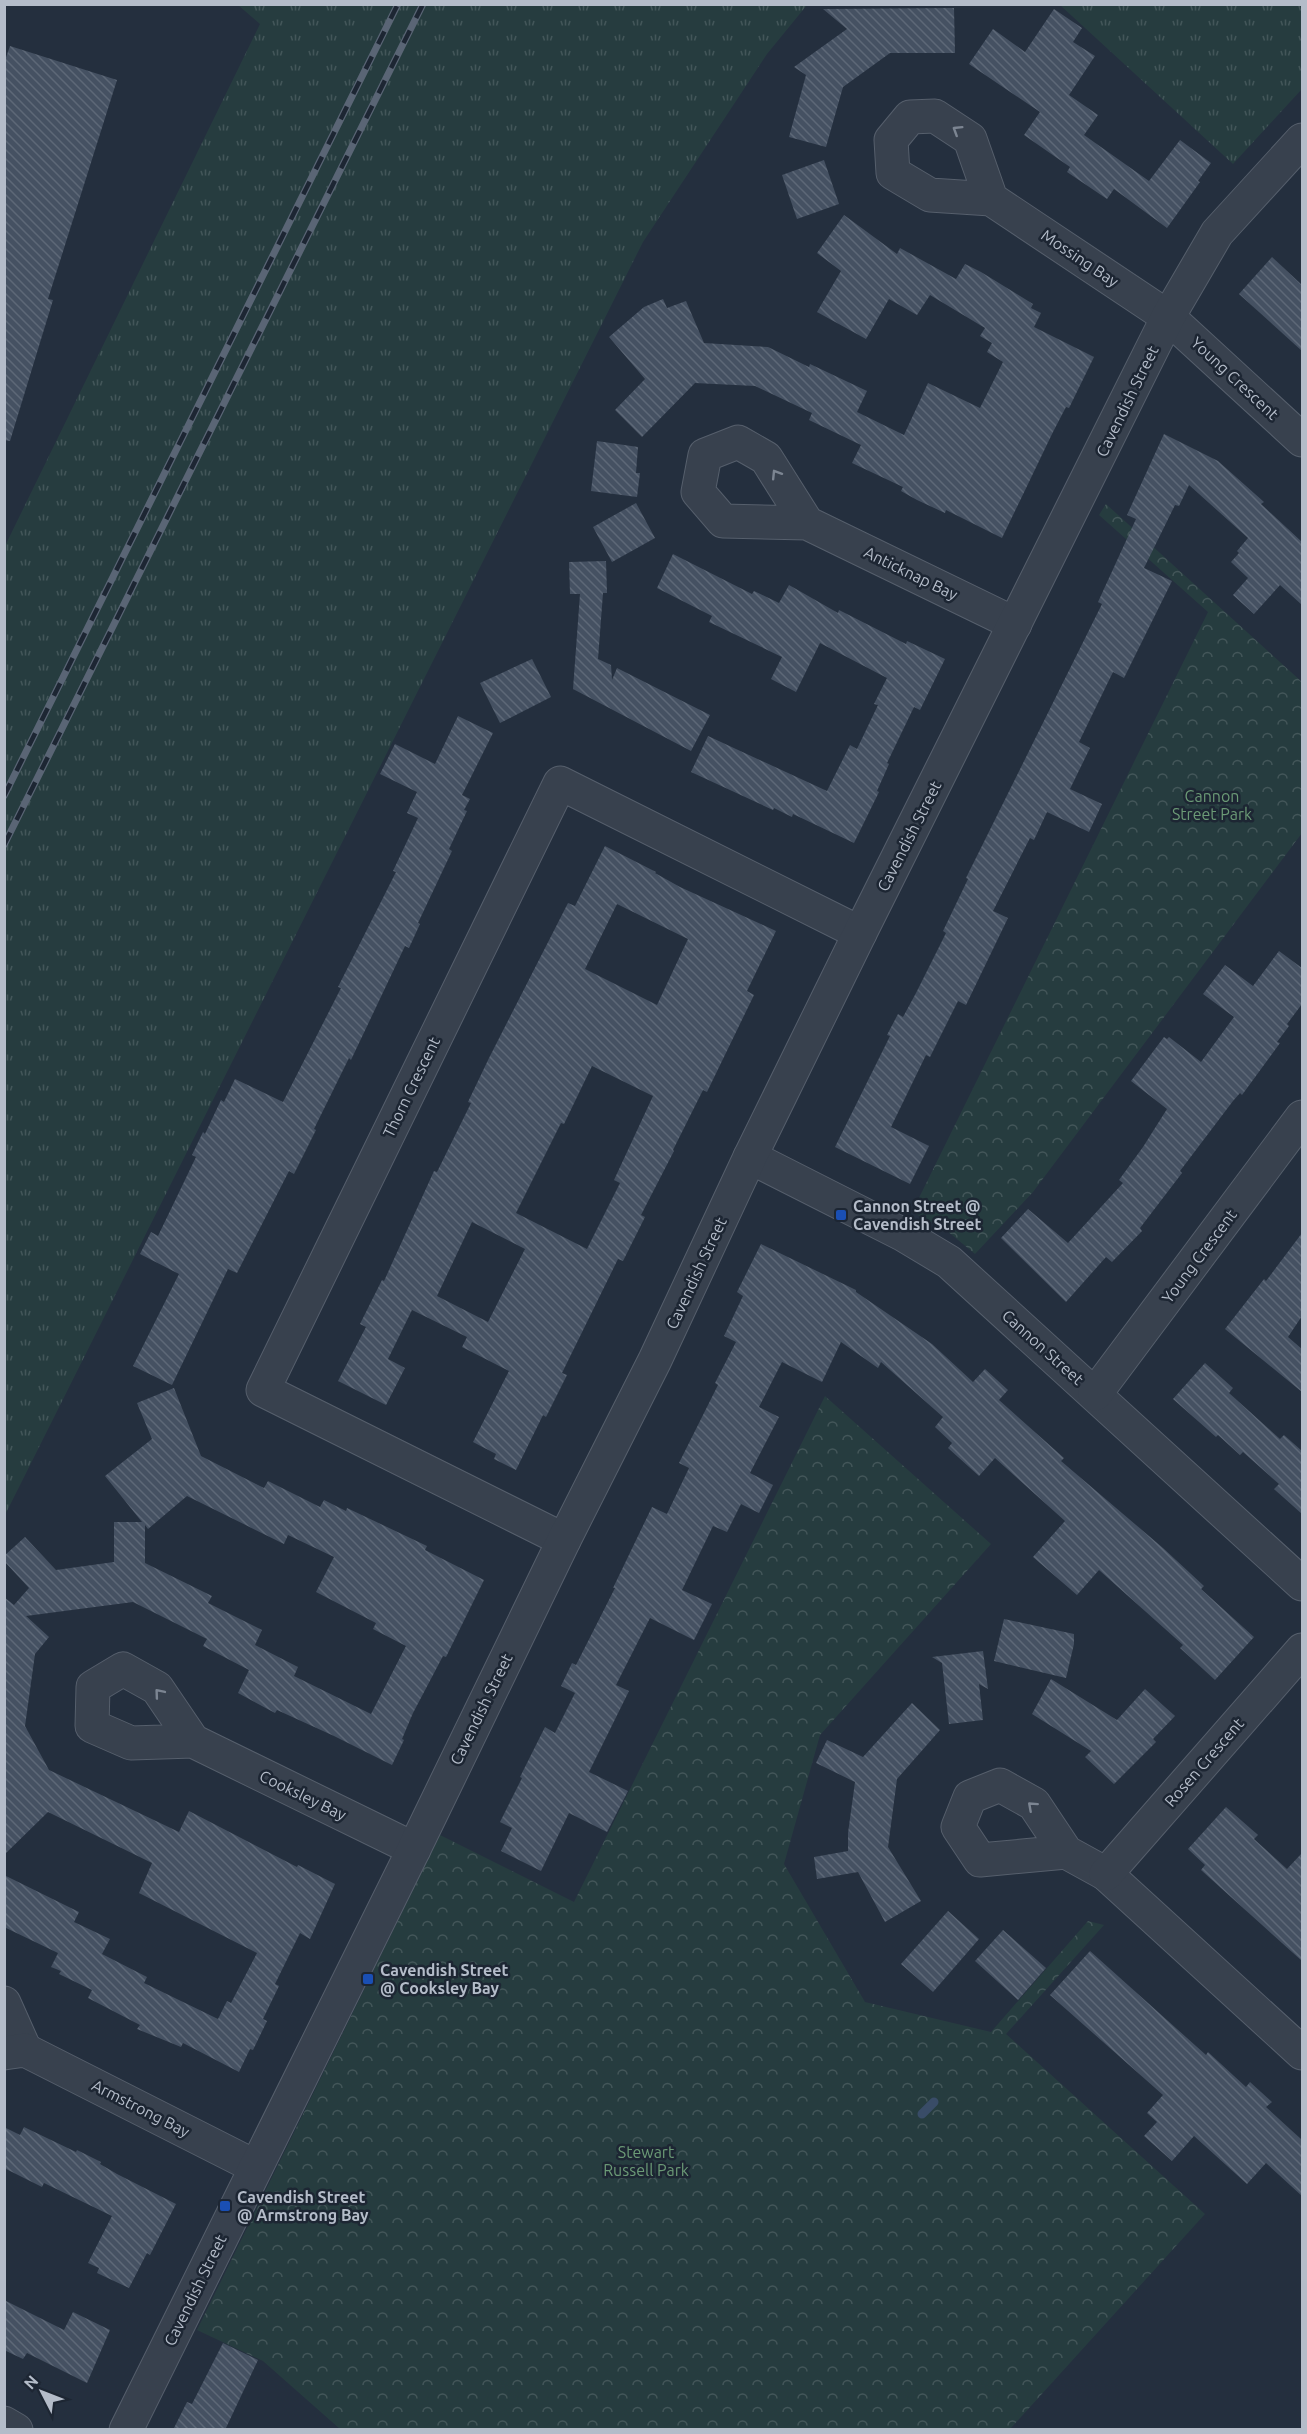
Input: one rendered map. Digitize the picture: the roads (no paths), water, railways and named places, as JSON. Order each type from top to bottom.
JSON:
[{"type":"street","name":"Cavendish Street","points":[[126,2430],[414,1849],[564,1539],[655,1360],[750,1157],[860,933],[1168,317],[1217,233],[1302,140]]},
{"type":"street","name":"Mossing Bay","points":[[991,199],[1168,317]]},
{"type":"street","name":"Young Crescent","points":[[1168,317],[1302,440]]},
{"type":"street","name":"Anticknap Bay","points":[[807,523],[1015,624]]},
{"type":"street","name":"Thorn Crescent","points":[[564,1539],[263,1390],[273,1368],[560,783],[860,933]]},
{"type":"street","name":"Young Crescent","points":[[1095,1394],[1302,1117]]},
{"type":"street","name":"Cannon Street","points":[[750,1157],[940,1256],[1095,1394],[1302,1584]]},
{"type":"street","name":"Rosen Crescent","points":[[1106,1874],[1302,1650]]},
{"type":"street","name":"Cooksley Bay","points":[[193,1741],[414,1849]]},
{"type":"street","points":[[1066,1852],[1106,1874],[1302,2054]]},
{"type":"street","name":"Armstrong Bay","points":[[4,2003],[15,2051],[256,2167]]},
{"type":"street","points":[[4,2423],[16,2430]]},
{"type":"waterway","points":[[922,2114],[934,2102]]},
{"type":"railway","points":[[4,796],[398,4]]},
{"type":"railway","points":[[4,845],[423,4]]},
{"type":"place","name":"Cannon Street @ Cavendish Street","points":[[841,1215]]},
{"type":"place","name":"Cavendish Street @ Cooksley Bay","points":[[368,1979]]},
{"type":"place","name":"Cavendish Street @ Armstrong Bay","points":[[225,2206]]},
{"type":"park label","name":"Cannon Street Park","points":[[1212,805]]},
{"type":"park label","name":"Stewart Russell Park","points":[[646,2161]]}]
